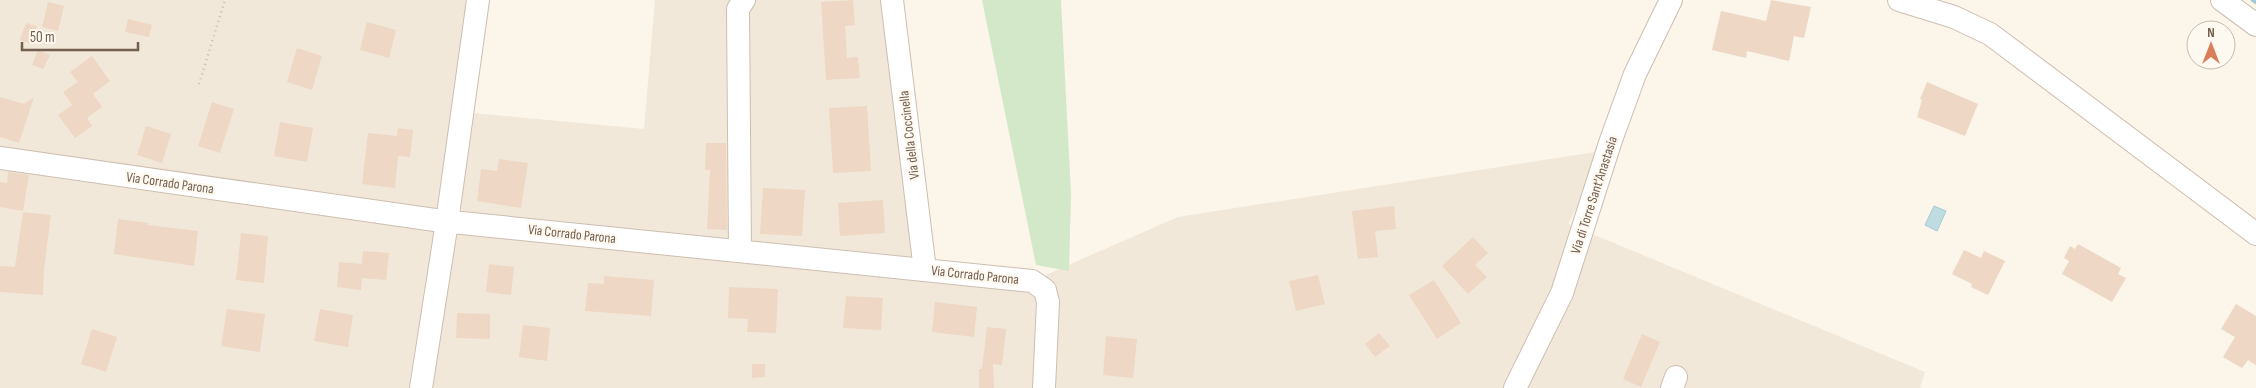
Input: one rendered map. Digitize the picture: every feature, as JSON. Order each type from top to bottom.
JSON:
[{"type":"street","points":[[444,341],[453,222],[478,0]]},
{"type":"street","points":[[740,251],[738,9],[744,0]]},
{"type":"street","name":"Via della Coccinella","points":[[892,0],[925,270]]},
{"type":"street","name":"Via di Torre Sant'Anastasia","points":[[1515,388],[1562,293],[1625,102],[1670,0]]},
{"type":"street","points":[[1899,0],[1954,17],[1990,34],[2256,234]]},
{"type":"street","points":[[2222,0],[2256,26]]},
{"type":"street","name":"Via Corrado Parona","points":[[0,158],[453,222],[1018,279],[1042,286],[1048,302],[1044,388]]},
{"type":"street","points":[[421,388],[453,222]]},
{"type":"path","points":[[199,84],[225,0]]},
{"type":"shaded area","points":[[0,0],[478,0],[462,112],[644,129],[655,0],[892,0],[925,270],[1032,281],[1178,217],[1608,150],[1568,224],[1925,372],[1920,388],[0,388]]},
{"type":"green space","points":[[982,0],[1061,0],[1071,194],[1069,271],[1036,265]]},
{"type":"water","points":[[1934,206],[1946,211],[1937,231],[1925,225]]},
{"type":"building","points":[[853,0],[855,25],[845,26],[847,58],[858,57],[860,78],[826,80],[821,2]]},
{"type":"building","points":[[1771,0],[1811,7],[1804,38],[1794,36],[1789,61],[1747,51],[1746,58],[1712,50],[1721,11],[1766,21]]},
{"type":"building","points":[[48,2],[64,6],[58,31],[42,27]]},
{"type":"building","points":[[128,19],[152,25],[149,37],[125,32]]},
{"type":"building","points":[[367,22],[396,30],[389,58],[360,50]]},
{"type":"building","points":[[26,23],[37,26],[32,44],[20,40]]},
{"type":"building","points":[[297,48],[322,56],[312,90],[287,82]]},
{"type":"building","points":[[38,50],[50,55],[43,69],[32,65]]},
{"type":"building","points":[[92,56],[110,81],[93,94],[102,107],[87,118],[92,126],[75,138],[58,115],[72,105],[63,92],[78,82],[70,72]]},
{"type":"building","points":[[1927,82],[1978,104],[1965,136],[1917,117],[1922,100],[1920,99]]},
{"type":"building","points":[[0,97],[24,104],[34,97],[19,143],[0,137]]},
{"type":"building","points":[[212,102],[234,109],[220,153],[198,146]]},
{"type":"building","points":[[867,106],[871,171],[833,173],[829,108]]},
{"type":"building","points":[[280,122],[313,128],[307,162],[274,156]]},
{"type":"building","points":[[146,126],[171,134],[162,163],[137,155]]},
{"type":"building","points":[[398,128],[413,130],[410,157],[398,156],[395,188],[362,184],[368,133],[397,136]]},
{"type":"building","points":[[706,143],[726,143],[727,230],[707,229],[710,170],[705,170]]},
{"type":"building","points":[[499,159],[528,163],[521,208],[477,201],[481,169],[497,171]]},
{"type":"building","points":[[8,172],[29,175],[23,211],[0,207],[0,182],[7,183]]},
{"type":"building","points":[[763,188],[805,190],[802,236],[760,234]]},
{"type":"building","points":[[883,200],[885,233],[840,236],[838,203]]},
{"type":"building","points":[[1394,206],[1396,229],[1375,231],[1378,257],[1358,259],[1352,211]]},
{"type":"building","points":[[23,212],[51,215],[44,269],[43,295],[0,292],[0,266],[15,267]]},
{"type":"building","points":[[118,219],[198,231],[194,266],[114,254]]},
{"type":"building","points":[[241,233],[268,236],[264,283],[236,280]]},
{"type":"building","points":[[1473,237],[1488,253],[1475,265],[1487,277],[1468,294],[1442,266]]},
{"type":"building","points":[[2078,244],[2121,268],[2118,274],[2126,278],[2112,302],[2062,274],[2069,261],[2064,258],[2070,246],[2075,249]]},
{"type":"building","points":[[1964,250],[1981,258],[1984,251],[2005,261],[1988,295],[1971,287],[1972,284],[1952,274]]},
{"type":"building","points":[[363,251],[389,253],[386,280],[362,278],[361,290],[337,287],[339,262],[362,264]]},
{"type":"building","points":[[489,264],[514,267],[511,295],[486,292]]},
{"type":"building","points":[[1318,275],[1325,304],[1296,311],[1289,281]]},
{"type":"building","points":[[604,276],[654,280],[651,316],[585,311],[588,283],[604,284]]},
{"type":"building","points":[[1434,280],[1461,323],[1437,339],[1409,295]]},
{"type":"building","points":[[729,287],[778,289],[776,333],[747,332],[748,319],[728,318]]},
{"type":"building","points":[[846,296],[883,298],[881,330],[843,328]]},
{"type":"building","points":[[935,302],[977,307],[974,337],[932,332]]},
{"type":"building","points":[[2236,304],[2256,316],[2256,365],[2248,360],[2242,368],[2223,357],[2235,337],[2221,329]]},
{"type":"building","points":[[227,309],[265,314],[260,352],[221,346]]},
{"type":"building","points":[[320,309],[353,315],[348,347],[314,341]]},
{"type":"building","points":[[457,313],[490,314],[490,339],[456,338]]},
{"type":"building","points":[[523,325],[550,328],[547,361],[519,357]]},
{"type":"building","points":[[987,327],[1006,329],[1002,365],[993,364],[994,388],[979,388],[979,369],[982,369]]},
{"type":"building","points":[[92,329],[117,337],[106,372],[81,364]]},
{"type":"building","points":[[1379,333],[1390,346],[1375,357],[1365,344]]},
{"type":"building","points":[[1642,334],[1660,342],[1641,387],[1623,379]]},
{"type":"building","points":[[1106,336],[1137,339],[1133,378],[1103,375]]},
{"type":"building","points":[[752,364],[765,364],[765,377],[752,378]]}]
